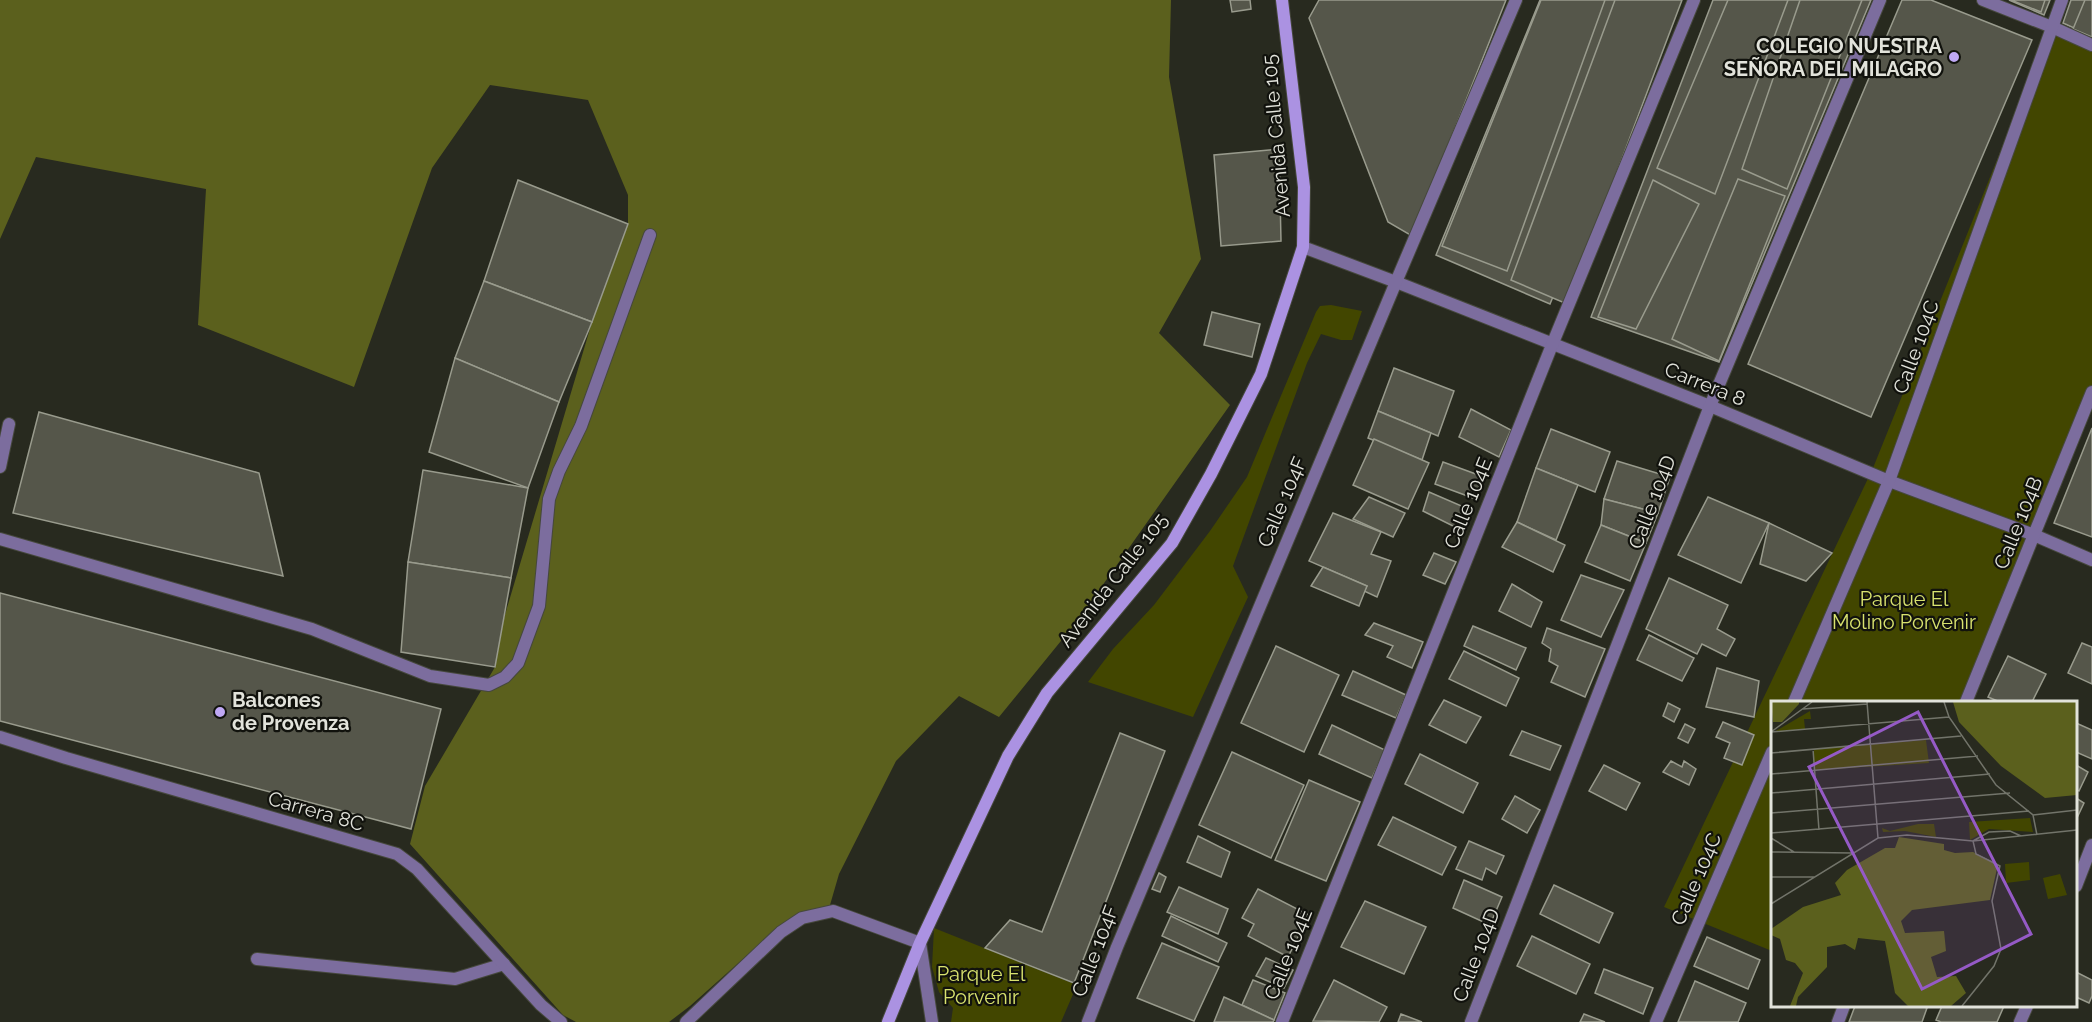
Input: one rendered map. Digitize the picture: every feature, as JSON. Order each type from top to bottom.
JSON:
[{"type":"main road","name":"Avenida Calle 105","points":[[888,1022],[920,943],[1008,756],[1047,693],[1172,543],[1211,474],[1261,374],[1303,247],[1304,187],[1282,0]]},
{"type":"street","name":"Calle 104F","points":[[1088,1022],[1117,946],[1516,0]]},
{"type":"street","name":"Calle 104E","points":[[1282,1022],[1552,345],[1694,0]]},
{"type":"street","name":"Calle 104D","points":[[1471,1022],[1710,406],[1880,0]]},
{"type":"street","points":[[1983,0],[2092,45]]},
{"type":"street","name":"Calle 104C","points":[[1794,701],[1889,481],[2062,0]]},
{"type":"street","points":[[0,539],[312,629],[430,676],[489,685],[506,677],[518,663],[539,606],[549,499],[559,471],[581,426],[650,235]]},
{"type":"street","name":"Carrera 8","points":[[1303,247],[1710,406],[1889,481],[2034,535],[2092,560]]},
{"type":"street","name":"Calle 104B","points":[[1966,701],[2092,392]]},
{"type":"street","points":[[0,467],[9,424]]},
{"type":"street","name":"Carrera 8C","points":[[0,737],[397,854],[417,869],[541,1005],[561,1022]]},
{"type":"street","name":"Calle 104C","points":[[1656,1022],[1771,757]]},
{"type":"street","points":[[2077,883],[2092,845]]},
{"type":"street","points":[[686,1022],[780,932],[802,918],[833,911],[920,943],[932,1022]]},
{"type":"street","points":[[257,959],[455,979],[504,964]]},
{"type":"street","points":[[1838,1022],[1843,1007]]},
{"type":"street","points":[[2020,1022],[2026,1007]]},
{"type":"green space","points":[[0,0],[1171,0],[1169,77],[1201,259],[1159,333],[1230,405],[1078,620],[999,717],[959,696],[896,761],[839,874],[830,905],[801,914],[779,927],[669,1022],[576,1022],[563,1015],[410,844],[425,786],[495,667],[504,618],[592,322],[628,224],[628,195],[588,100],[490,85],[432,168],[354,387],[198,325],[206,189],[36,157],[0,239]]},
{"type":"green space","name":"Parque El Molino Porvenir","points":[[2050,28],[2092,48],[2092,391],[1964,701],[1771,701],[1771,951],[1664,907],[1873,468]]},
{"type":"green space","points":[[1331,305],[1362,311],[1352,340],[1341,340],[1321,334],[1307,363],[1233,566],[1248,597],[1193,717],[1088,682],[1113,649],[1154,605],[1210,531],[1247,477],[1316,312],[1320,306]]},
{"type":"green space","name":"Parque El Porvenir","points":[[934,928],[1077,985],[1061,1022],[951,1022],[953,1008],[939,992],[932,967]]},
{"type":"building","points":[[1230,0],[1250,0],[1251,9],[1232,12]]},
{"type":"building","points":[[1319,0],[1506,0],[1412,236],[1388,222],[1309,18]]},
{"type":"building","points":[[1540,0],[1674,0],[1550,304],[1436,255]]},
{"type":"building","points":[[1541,0],[1605,0],[1507,271],[1442,246]]},
{"type":"building","points":[[1615,0],[1682,0],[1567,304],[1511,280]]},
{"type":"building","points":[[1713,0],[1871,0],[1719,362],[1591,317]]},
{"type":"building","points":[[1728,0],[1788,0],[1715,194],[1657,168]]},
{"type":"building","points":[[1800,0],[1862,0],[1787,189],[1742,169]]},
{"type":"building","points":[[1902,0],[1931,0],[2032,40],[1871,417],[1748,364]]},
{"type":"building","points":[[2009,0],[2050,0],[2044,15]]},
{"type":"building","points":[[2011,0],[2045,0],[2041,12]]},
{"type":"building","points":[[2071,0],[2092,0],[2092,36],[2063,23]]},
{"type":"building","points":[[2085,0],[2092,0],[2092,37],[2073,29]]},
{"type":"building","points":[[1279,149],[1281,241],[1221,246],[1214,155]]},
{"type":"building","points":[[1738,179],[1785,196],[1719,361],[1672,339]]},
{"type":"building","points":[[518,180],[628,224],[592,322],[484,281]]},
{"type":"building","points":[[1653,180],[1699,204],[1636,329],[1598,317]]},
{"type":"building","points":[[484,281],[592,322],[559,402],[455,358]]},
{"type":"building","points":[[1212,312],[1260,324],[1252,357],[1204,345]]},
{"type":"building","points":[[455,358],[559,402],[528,488],[429,452]]},
{"type":"building","points":[[1394,368],[1454,391],[1438,436],[1378,411]]},
{"type":"building","points":[[1471,409],[1511,430],[1499,457],[1459,437]]},
{"type":"building","points":[[1378,411],[1431,433],[1422,460],[1368,438]]},
{"type":"building","points":[[39,412],[259,473],[283,576],[13,513]]},
{"type":"building","points":[[2092,428],[2092,537],[2054,523]]},
{"type":"building","points":[[1551,429],[1610,452],[1595,492],[1536,468]]},
{"type":"building","points":[[1374,439],[1429,463],[1408,509],[1353,485]]},
{"type":"building","points":[[1617,461],[1670,477],[1658,513],[1604,499]]},
{"type":"building","points":[[1443,462],[1484,477],[1473,498],[1435,484]]},
{"type":"building","points":[[1536,468],[1578,485],[1556,540],[1517,522]]},
{"type":"building","points":[[423,470],[528,488],[511,578],[408,562]]},
{"type":"building","points":[[1429,492],[1473,511],[1463,531],[1423,511]]},
{"type":"building","points":[[1369,497],[1405,513],[1393,537],[1353,519]]},
{"type":"building","points":[[1708,497],[1769,523],[1741,583],[1678,555]]},
{"type":"building","points":[[1604,499],[1658,513],[1646,543],[1601,525]]},
{"type":"building","points":[[1333,513],[1381,532],[1371,554],[1391,561],[1377,597],[1364,591],[1367,586],[1309,561]]},
{"type":"building","points":[[1517,522],[1565,545],[1553,572],[1502,547]]},
{"type":"building","points":[[1769,523],[1832,553],[1806,581],[1760,564]]},
{"type":"building","points":[[1601,525],[1646,543],[1630,581],[1585,562]]},
{"type":"building","points":[[1434,553],[1456,562],[1445,584],[1423,575]]},
{"type":"building","points":[[408,562],[511,578],[495,667],[401,652]]},
{"type":"building","points":[[1323,567],[1367,586],[1359,606],[1311,586]]},
{"type":"building","points":[[1581,575],[1624,590],[1601,637],[1561,620]]},
{"type":"building","points":[[1669,578],[1728,605],[1717,629],[1735,639],[1726,656],[1702,644],[1697,654],[1646,629]]},
{"type":"building","points":[[1512,584],[1542,602],[1531,627],[1499,611]]},
{"type":"building","name":"Balcones de Provenza","points":[[0,593],[441,709],[411,829],[0,721]]},
{"type":"building","points":[[1374,623],[1423,642],[1412,668],[1387,657],[1393,646],[1365,635]]},
{"type":"building","points":[[1473,626],[1526,648],[1516,670],[1464,646]]},
{"type":"building","points":[[1547,628],[1605,649],[1585,697],[1551,682],[1558,666],[1549,661],[1551,649],[1542,643]]},
{"type":"building","points":[[1649,635],[1694,658],[1682,681],[1637,660]]},
{"type":"building","points":[[2082,643],[2092,647],[2092,684],[2068,673]]},
{"type":"building","points":[[1276,646],[1339,675],[1304,752],[1241,723]]},
{"type":"building","points":[[1464,651],[1519,678],[1506,706],[1449,679]]},
{"type":"building","points":[[2008,656],[2046,674],[2032,701],[1998,701],[1988,697]]},
{"type":"building","points":[[1717,668],[1759,681],[1754,717],[1706,707]]},
{"type":"building","points":[[1353,671],[1406,695],[1396,718],[1342,695]]},
{"type":"building","points":[[1444,700],[1481,717],[1466,743],[1429,725]]},
{"type":"building","points":[[1668,703],[1680,709],[1674,722],[1663,716]]},
{"type":"building","points":[[1723,722],[1754,735],[1742,765],[1724,758],[1730,743],[1716,737]]},
{"type":"building","points":[[2077,723],[2092,730],[2092,759],[2077,752]]},
{"type":"building","points":[[1685,724],[1695,729],[1688,743],[1678,738]]},
{"type":"building","points":[[1332,725],[1385,750],[1372,778],[1319,754]]},
{"type":"building","points":[[1522,731],[1561,746],[1550,770],[1510,755]]},
{"type":"building","points":[[1120,733],[1165,751],[1074,983],[985,948],[1010,920],[1042,932]]},
{"type":"building","points":[[1232,752],[1304,785],[1271,858],[1199,825]]},
{"type":"building","points":[[1420,754],[1478,783],[1463,813],[1405,784]]},
{"type":"building","points":[[1671,761],[1682,767],[1684,761],[1696,769],[1689,785],[1663,772]]},
{"type":"building","points":[[1604,765],[1640,783],[1626,810],[1589,791]]},
{"type":"building","points":[[2077,766],[2088,772],[2079,791],[2077,790]]},
{"type":"building","points":[[1309,780],[1360,802],[1326,881],[1275,860]]},
{"type":"building","points":[[1515,796],[1540,810],[1527,833],[1502,819]]},
{"type":"building","points":[[2077,799],[2084,803],[2077,818]]},
{"type":"building","points":[[1393,817],[1456,847],[1442,875],[1378,845]]},
{"type":"building","points":[[1198,836],[1230,852],[1221,877],[1187,862]]},
{"type":"building","points":[[1469,841],[1504,856],[1496,874],[1486,868],[1482,880],[1456,869]]},
{"type":"building","points":[[1159,873],[1166,877],[1160,892],[1152,889]]},
{"type":"building","points":[[1464,880],[1502,897],[1490,925],[1453,908]]},
{"type":"building","points":[[1554,885],[1613,913],[1599,943],[1540,914]]},
{"type":"building","points":[[1179,887],[1228,909],[1218,934],[1167,912]]},
{"type":"building","points":[[1258,889],[1309,915],[1288,957],[1248,936],[1254,924],[1242,918]]},
{"type":"building","points":[[1365,901],[1426,927],[1404,974],[1341,947]]},
{"type":"building","points":[[1171,916],[1227,943],[1218,962],[1162,936]]},
{"type":"building","points":[[1532,936],[1590,964],[1576,994],[1517,966]]},
{"type":"building","points":[[1707,937],[1760,960],[1748,989],[1694,966]]},
{"type":"building","points":[[1162,943],[1219,967],[1194,1021],[1137,998]]},
{"type":"building","points":[[1266,958],[1293,970],[1284,988],[1256,976]]},
{"type":"building","points":[[1604,969],[1653,988],[1643,1014],[1595,993]]},
{"type":"building","points":[[2077,972],[2092,980],[2092,996],[2089,1003],[2077,997]]},
{"type":"building","points":[[1253,980],[1285,993],[1274,1020],[1242,1005]]},
{"type":"building","points":[[1334,980],[1387,1007],[1379,1022],[1313,1021]]},
{"type":"building","points":[[1695,981],[1746,1003],[1738,1022],[1678,1022]]},
{"type":"building","points":[[1224,997],[1274,1020],[1273,1022],[1214,1022]]},
{"type":"building","points":[[1855,1007],[1927,1008],[1922,1022],[1849,1022]]},
{"type":"building","points":[[1942,1007],[2004,1007],[1997,1022],[1941,1022],[1936,1020]]},
{"type":"building","points":[[1401,1014],[1422,1022],[1398,1022]]},
{"type":"building","points":[[1584,1014],[1605,1022],[1580,1022]]},
{"type":"place","name":"COLEGIO NUESTRA SEÑORA DEL MILAGRO","points":[[1954,57]]},
{"type":"place","name":"Balcones de Provenza","points":[[220,712]]}]
